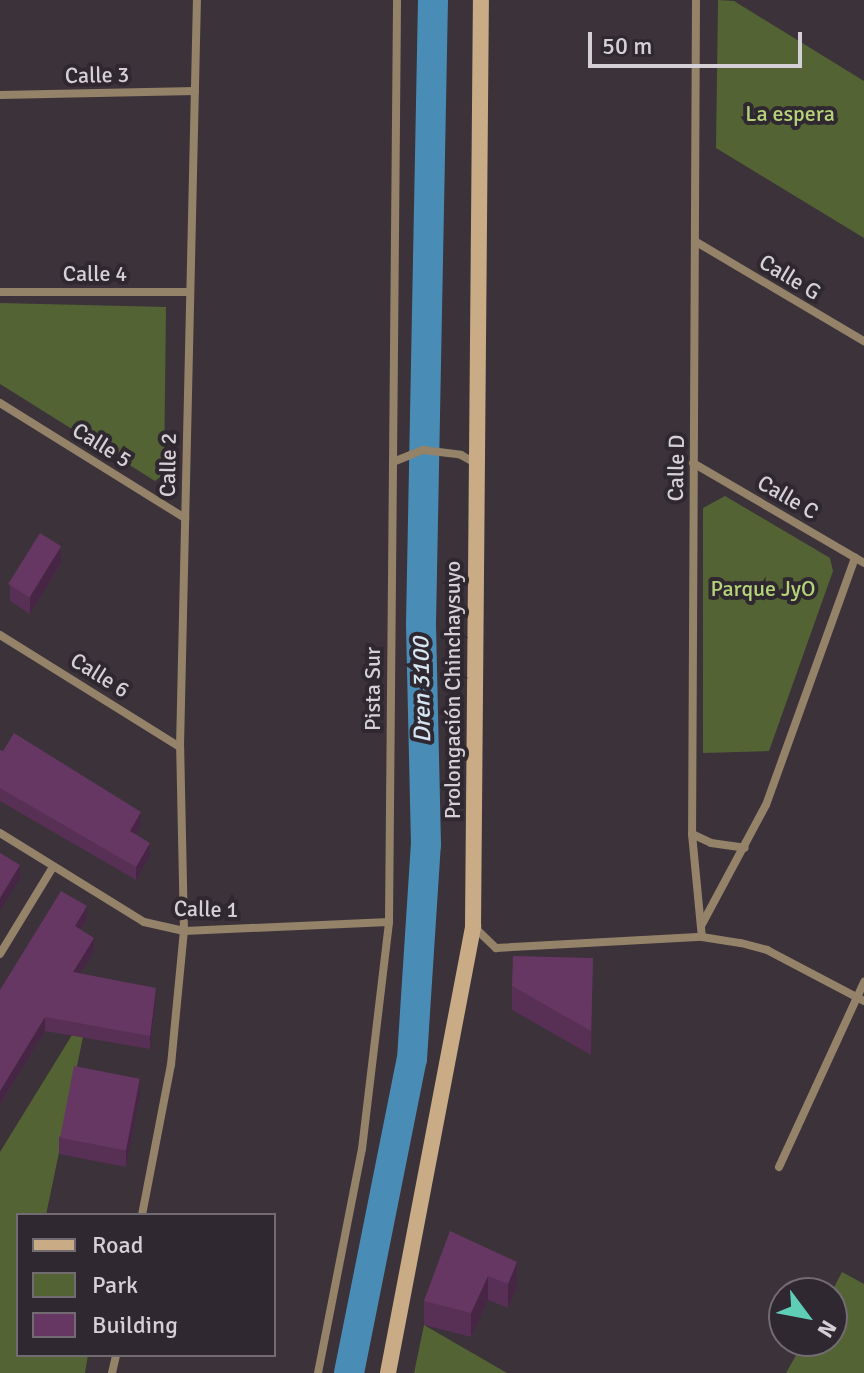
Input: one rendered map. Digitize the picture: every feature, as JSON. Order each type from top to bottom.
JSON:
[{"type":"street","name":"Calle 2","points":[[142,1213],[171,1065],[184,931],[180,747],[197,0]]},
{"type":"street","name":"Pista Sur","points":[[318,1373],[362,1149],[389,922],[397,0]]},
{"type":"street","name":"Prolongación Chinchaysuyo","points":[[388,1373],[473,926],[481,0]]},
{"type":"street","name":"Calle D","points":[[696,0],[698,243],[693,463],[692,834],[701,932]]},
{"type":"street","name":"Calle 3","points":[[0,95],[195,91]]},
{"type":"street","name":"Calle G","points":[[698,243],[864,341]]},
{"type":"street","name":"Calle 4","points":[[0,292],[190,292]]},
{"type":"street","name":"Calle 5","points":[[0,403],[185,518]]},
{"type":"street","points":[[393,462],[405,454],[423,450],[461,455],[477,464]]},
{"type":"street","name":"Calle C","points":[[693,463],[860,560]]},
{"type":"street","points":[[701,932],[766,805],[860,560]]},
{"type":"street","name":"Calle 6","points":[[0,635],[180,747]]},
{"type":"street","name":"Calle 1","points":[[0,833],[144,922],[184,931],[389,922]]},
{"type":"street","points":[[692,834],[726,848],[745,848]]},
{"type":"street","points":[[0,954],[53,867]]},
{"type":"street","points":[[473,926],[496,948],[701,932],[767,950],[860,999]]},
{"type":"street","points":[[779,1167],[860,999],[864,982]]},
{"type":"green space","name":"La espera","points":[[718,0],[734,1],[864,81],[864,238],[716,148]]},
{"type":"green space","points":[[0,303],[166,307],[164,474],[155,481],[0,384]]},
{"type":"green space","name":"Parque JyO","points":[[725,496],[830,558],[833,571],[769,751],[703,753],[703,508]]},
{"type":"green space","points":[[72,1035],[83,1037],[46,1213],[16,1213],[16,1357],[88,1357],[85,1373],[0,1373],[0,1152]]},
{"type":"green space","points":[[842,1272],[864,1284],[864,1373],[786,1373],[795,1357],[848,1357],[848,1277],[839,1277]]},
{"type":"green space","points":[[424,1325],[507,1373],[414,1373]]},
{"type":"building","points":[[40,533],[61,546],[29,597],[8,584]]},
{"type":"building","points":[[14,733],[141,812],[130,831],[150,843],[136,867],[0,788],[0,750],[3,751]]},
{"type":"building","points":[[0,853],[20,865],[0,898]]},
{"type":"building","points":[[61,891],[87,906],[75,926],[94,938],[73,972],[156,988],[150,1036],[45,1017],[0,1091],[0,990]]},
{"type":"building","points":[[513,956],[593,958],[591,1031],[512,986]]},
{"type":"building","points":[[74,1066],[140,1079],[126,1150],[60,1138]]},
{"type":"building","points":[[450,1231],[517,1262],[508,1284],[488,1276],[471,1313],[424,1301]]},
{"type":"waterway","name":"Dren 3100","points":[[349,1373],[412,1059],[426,845],[421,624],[433,0]]}]
